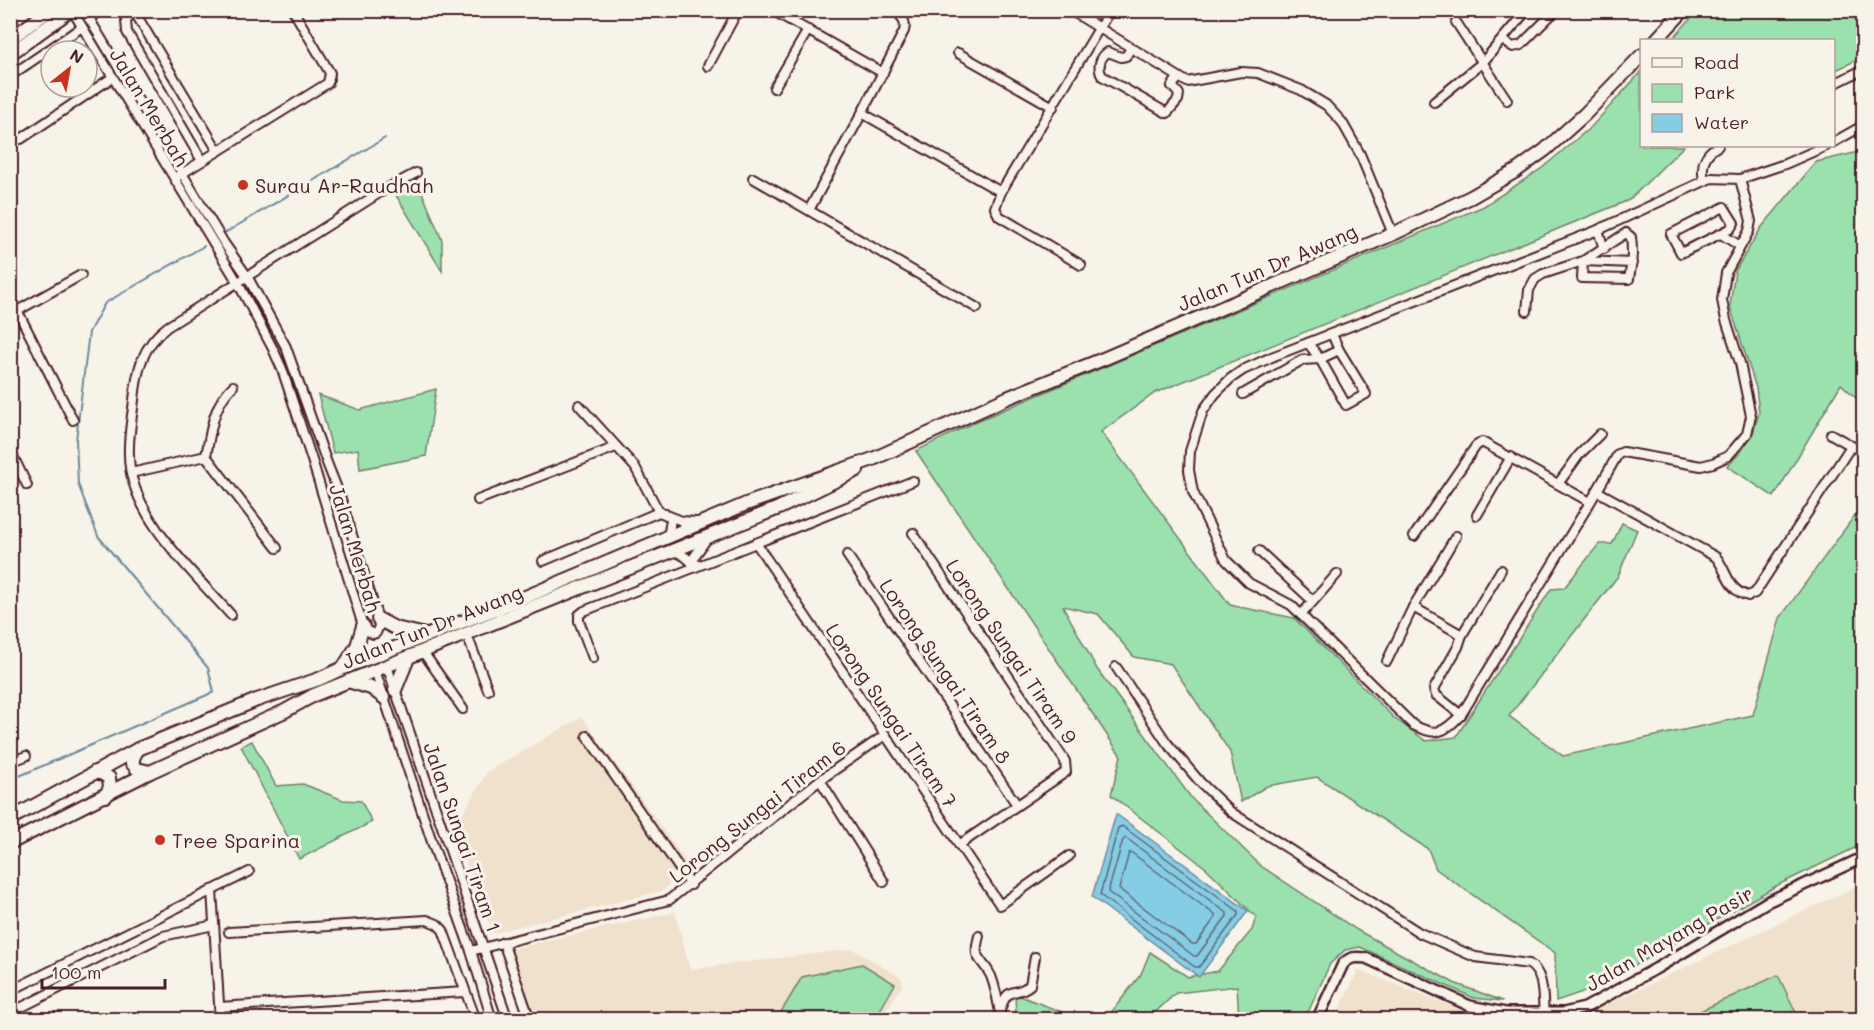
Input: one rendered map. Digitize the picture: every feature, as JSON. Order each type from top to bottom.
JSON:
[{"type":"main road","points":[[10,39],[50,10]]},
{"type":"main road","points":[[10,54],[71,10]]},
{"type":"main road","points":[[1657,39],[1684,10]]},
{"type":"main road","name":"Jalan Tun Dr Awang","points":[[10,819],[138,749],[257,700],[319,679],[511,603],[700,522],[873,459],[1007,398],[1393,234],[1471,197],[1516,171],[1545,150],[1585,114],[1640,56]]},
{"type":"main road","name":"Jalan Tun Dr Awang","points":[[10,843],[150,772],[285,711],[314,695],[799,499],[850,475],[873,459]]},
{"type":"main road","points":[[378,619],[395,628],[426,635]]},
{"type":"main road","points":[[343,668],[357,646],[363,626]]},
{"type":"main road","points":[[395,690],[408,658]]},
{"type":"main road","points":[[348,681],[371,688],[383,697]]},
{"type":"main road","points":[[138,749],[132,764],[137,769],[150,772]]},
{"type":"main road","points":[[95,772],[109,778],[111,785],[106,796]]},
{"type":"street","name":"Jalan Merbah","points":[[71,10],[238,283],[282,369],[363,626],[368,633],[376,633],[379,626],[378,619],[340,496],[286,347],[247,276],[224,243],[84,10]]},
{"type":"street","points":[[89,19],[100,10]]},
{"type":"street","points":[[174,178],[328,83],[330,73],[293,10]]},
{"type":"street","points":[[708,66],[738,10]]},
{"type":"street","points":[[772,10],[883,73]]},
{"type":"street","points":[[792,21],[797,10]]},
{"type":"street","points":[[809,210],[883,73],[905,25],[904,20],[894,10]]},
{"type":"street","points":[[1070,10],[1187,82],[1241,72],[1258,72],[1300,90],[1326,105],[1342,123],[1360,154],[1393,234]]},
{"type":"street","points":[[1081,266],[999,216],[994,208],[1001,192],[1110,10]]},
{"type":"street","points":[[1434,102],[1483,62],[1527,10]]},
{"type":"street","points":[[1502,40],[1513,47],[1521,45],[1556,10]]},
{"type":"street","points":[[202,161],[128,32],[126,20],[134,11],[218,151]]},
{"type":"street","points":[[1456,22],[1507,100]]},
{"type":"street","points":[[10,76],[82,27]]},
{"type":"street","points":[[774,88],[808,30]]},
{"type":"street","points":[[1131,48],[1126,56],[1122,57],[1108,52],[1104,55],[1099,66],[1102,76],[1167,113],[1178,100],[1179,94],[1172,86],[1178,78]]},
{"type":"street","points":[[958,53],[1053,106]]},
{"type":"street","points":[[1835,83],[1862,70]]},
{"type":"street","points":[[10,139],[21,139],[113,77]]},
{"type":"street","points":[[862,113],[1001,192]]},
{"type":"street","points":[[1835,141],[1863,126]]},
{"type":"street","points":[[1704,181],[1701,168],[1704,160],[1716,147]]},
{"type":"street","points":[[1740,179],[1751,221],[1749,231],[1726,273],[1722,300],[1740,363],[1751,416],[1747,434],[1728,456],[1701,466],[1623,452],[1618,454],[1461,715],[1448,728],[1436,733],[1413,725],[1301,615],[1285,601],[1249,583],[1226,560],[1193,492],[1189,470],[1190,451],[1203,411],[1215,394],[1243,370],[1598,230],[1711,178],[1740,179],[1785,164],[1824,147]]},
{"type":"street","points":[[231,615],[156,528],[131,473],[128,455],[137,373],[148,344],[167,327],[384,190],[416,173]]},
{"type":"street","points":[[753,178],[977,308]]},
{"type":"street","points":[[1724,207],[1734,223],[1730,229],[1720,234],[1681,253],[1671,234],[1724,207]]},
{"type":"street","points":[[1611,224],[1618,239]]},
{"type":"street","points":[[1598,230],[1604,249]]},
{"type":"street","points":[[1527,311],[1529,290],[1535,279],[1543,274],[1583,261],[1626,233],[1631,237],[1632,263],[1629,279],[1582,278],[1583,261]]},
{"type":"street","points":[[1720,234],[1740,246]]},
{"type":"street","points":[[1583,261],[1632,263]]},
{"type":"street","points":[[73,420],[14,313],[81,274]]},
{"type":"street","points":[[1308,343],[1320,359],[1346,405],[1366,394],[1332,334]]},
{"type":"street","points":[[1243,394],[1302,360],[1320,359],[1339,350]]},
{"type":"street","points":[[233,386],[224,394],[213,417],[206,456],[277,548]]},
{"type":"street","points":[[579,405],[635,468],[663,513],[671,519],[669,532],[664,537]]},
{"type":"street","points":[[1558,484],[1574,461],[1600,434]]},
{"type":"street","points":[[1831,434],[1863,453]]},
{"type":"street","points":[[1414,536],[1478,443],[1486,443],[1590,502]]},
{"type":"street","points":[[1598,490],[1716,557],[1732,587],[1748,596],[1755,593],[1851,446]]},
{"type":"street","points":[[478,500],[616,447]]},
{"type":"street","points":[[10,450],[27,485]]},
{"type":"street","points":[[131,473],[206,456]]},
{"type":"street","points":[[1477,515],[1511,457]]},
{"type":"street","points":[[593,658],[579,621],[579,615],[584,611],[913,481]]},
{"type":"street","points":[[543,561],[663,513],[689,522],[700,522]]},
{"type":"street","name":"Lorong Sungai Tiram 9","points":[[913,533],[1065,761],[1066,772],[959,845]]},
{"type":"street","points":[[695,567],[694,557],[698,548],[709,536]]},
{"type":"street","points":[[1387,661],[1413,607],[1456,536]]},
{"type":"street","name":"Lorong Sungai Tiram 7","points":[[756,543],[1000,905],[1069,856]]},
{"type":"street","points":[[670,550],[680,553],[695,567]]},
{"type":"street","points":[[1259,551],[1313,601]]},
{"type":"street","name":"Lorong Sungai Tiram 8","points":[[847,555],[1017,805]]},
{"type":"street","points":[[1461,715],[1434,692],[1462,635],[1501,570]]},
{"type":"street","points":[[1301,615],[1337,574]]},
{"type":"street","points":[[1413,607],[1462,635]]},
{"type":"street","points":[[467,635],[488,690]]},
{"type":"street","points":[[423,652],[463,709]]},
{"type":"street","name":"Jalan Sungai Tiram 1","points":[[387,666],[508,1020]]},
{"type":"street","points":[[1116,667],[1167,743],[1200,783],[1232,812],[1420,933],[1475,957],[1528,964],[1536,969],[1540,976],[1544,1014]]},
{"type":"street","name":"Jalan Sungai Tiram 1","points":[[375,670],[471,951],[492,1020]]},
{"type":"street","name":"Lorong Sungai Tiram 6","points":[[471,951],[483,946],[669,900],[691,885],[820,780],[885,735]]},
{"type":"street","points":[[587,736],[691,885]]},
{"type":"street","points":[[10,762],[26,756]]},
{"type":"street","points":[[820,780],[884,882]]},
{"type":"street","name":"Jalan Mayang Pasir","points":[[1317,1020],[1343,964],[1348,958],[1355,956],[1366,958],[1470,1006],[1506,1013],[1544,1014],[1564,1013],[1585,1008],[1658,968],[1767,902],[1863,857]]},
{"type":"street","points":[[10,991],[249,872]]},
{"type":"street","points":[[212,890],[220,1020]]},
{"type":"street","points":[[229,932],[427,920],[437,924],[443,930],[476,1020]]},
{"type":"street","points":[[14,1020],[11,1013],[163,936],[214,925]]},
{"type":"street","points":[[979,936],[977,945],[979,961],[990,975],[1000,1016]]},
{"type":"street","points":[[503,942],[530,1020]]},
{"type":"street","points":[[1000,1016],[1004,998],[1012,991],[1030,985],[1035,957]]},
{"type":"street","points":[[219,1007],[465,992]]},
{"type":"shaded area","points":[[582,717],[687,863],[671,875],[670,883],[662,891],[493,933],[453,830],[488,771]]},
{"type":"shaded area","points":[[1863,883],[1863,1019],[1576,1019]]},
{"type":"shaded area","points":[[675,912],[690,969],[853,949],[901,978],[903,984],[881,1019],[534,1019],[510,949]]},
{"type":"shaded area","points":[[1358,970],[1485,1019],[1335,1019]]},
{"type":"green space","points":[[1698,11],[1813,11],[1863,16],[1863,57],[1835,71],[1835,39],[1672,39]]},
{"type":"green space","points":[[1640,73],[1640,147],[1683,147],[1629,200],[1155,393],[1101,432],[1230,605],[1294,618],[1394,718],[1426,741],[1456,737],[1551,589],[1564,588],[1599,544],[1612,544],[1622,523],[1637,530],[1618,576],[1509,716],[1563,756],[1753,715],[1780,618],[1863,504],[1863,844],[1778,885],[1597,987],[1556,1001],[1555,953],[1436,869],[1428,849],[1317,777],[1267,786],[1241,802],[1230,752],[1171,664],[1134,657],[1098,614],[1063,606],[1097,669],[1192,799],[1261,866],[1357,930],[1454,983],[1503,1001],[1474,998],[1360,947],[1345,950],[1330,964],[1305,1019],[1239,1019],[1237,986],[1176,993],[1148,1019],[1016,1019],[1015,994],[1075,1017],[1110,1014],[1141,974],[1150,952],[1188,977],[1218,971],[1252,930],[1256,917],[1206,868],[1111,795],[1121,756],[916,451],[977,421],[1484,206],[1541,169],[1592,126]]},
{"type":"green space","points":[[1863,151],[1863,404],[1841,384],[1774,497],[1727,466],[1741,452],[1753,433],[1759,413],[1756,388],[1730,306],[1735,271],[1761,228],[1816,162]]},
{"type":"green space","points":[[416,178],[442,240],[442,271],[394,192]]},
{"type":"green space","points":[[436,389],[426,456],[360,469],[358,449],[333,453],[318,395],[360,410]]},
{"type":"green space","points":[[252,741],[276,786],[303,784],[343,800],[361,801],[372,822],[299,859],[241,746]]},
{"type":"green space","points":[[862,964],[895,984],[875,1019],[777,1019],[802,977]]},
{"type":"green space","points":[[1778,975],[1799,1019],[1683,1019]]},
{"type":"water","points":[[1116,814],[1248,911],[1199,977],[1092,897]]},
{"type":"waterway","points":[[223,234],[385,138]]},
{"type":"waterway","points":[[10,780],[214,692],[208,668],[98,536],[78,484],[76,440],[89,332],[105,303],[204,246]]},
{"type":"place","name":"Surau Ar-Raudhah","points":[[243,185]]},
{"type":"place","name":"Tree Sparina","points":[[160,840]]}]
